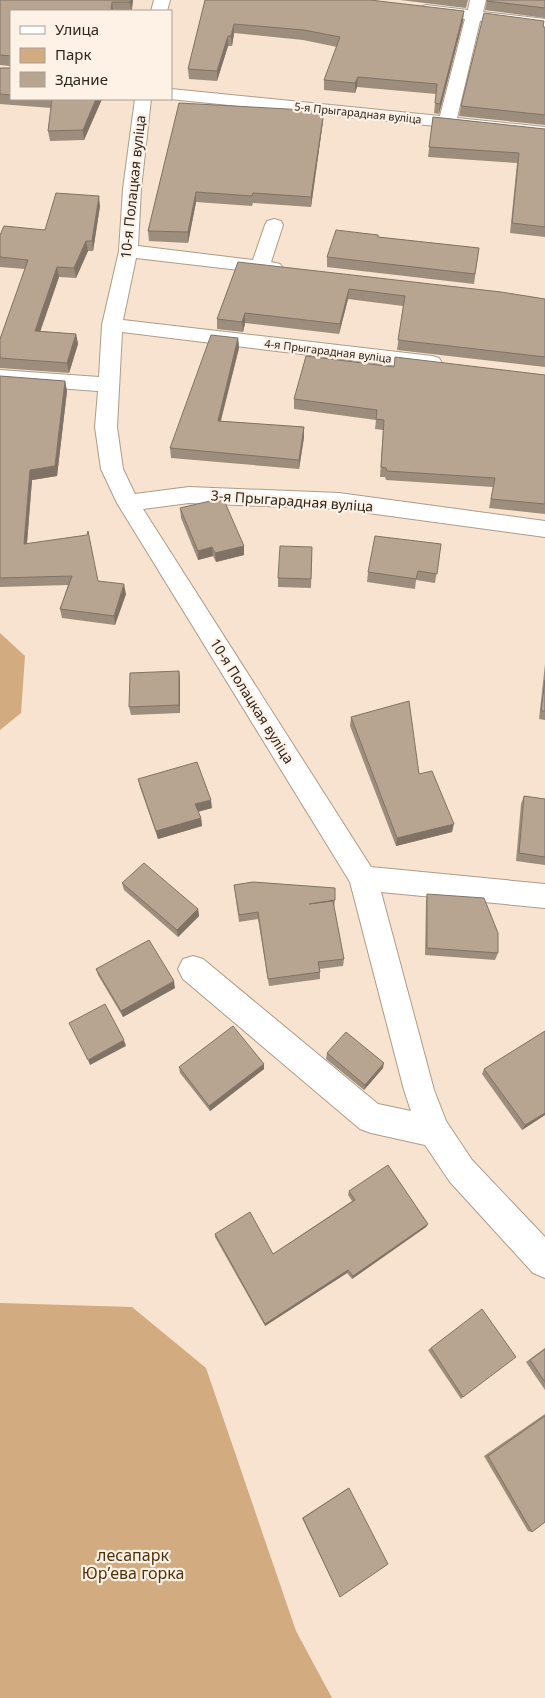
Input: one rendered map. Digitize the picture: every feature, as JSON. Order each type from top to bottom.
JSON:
[{"type":"street","points":[[408,7],[476,8],[545,24]]},
{"type":"street","points":[[447,122],[476,8]]},
{"type":"street","name":"5-я Прыгарадная вуліца","points":[[172,94],[545,132]]},
{"type":"street","name":"10-я Полацкая вуліца","points":[[143,100],[132,189],[128,252],[112,325],[106,427],[112,468],[128,503],[363,878],[419,1090],[434,1131],[461,1171],[545,1262]]},
{"type":"street","points":[[260,267],[274,225]]},
{"type":"street","points":[[128,252],[290,270]]},
{"type":"street","name":"4-я Прыгарадная вуліца","points":[[112,325],[446,365]]},
{"type":"street","points":[[0,377],[108,385]]},
{"type":"street","name":"3-я Прыгарадная вуліца","points":[[128,503],[189,494],[339,501],[545,529]]},
{"type":"street","points":[[363,878],[545,896]]},
{"type":"street","points":[[193,969],[371,1118],[434,1131]]},
{"type":"green space","points":[[0,633],[25,656],[21,713],[0,730]]},
{"type":"green space","name":"лесапарк Юрʼева горка","points":[[0,1303],[132,1307],[206,1368],[296,1631],[332,1698],[0,1698]]},
{"type":"building","points":[[0,0],[131,0],[130,2],[112,2],[111,10],[10,10],[10,56],[0,55]]},
{"type":"building","points":[[205,0],[370,0],[464,11],[440,104],[435,103],[437,84],[358,77],[355,83],[324,80],[340,37],[304,30],[234,24],[231,36],[228,36],[217,71],[188,69]]},
{"type":"building","points":[[545,0],[545,8],[487,1]]},
{"type":"building","points":[[484,13],[544,21],[545,115],[461,106]]},
{"type":"building","points":[[0,68],[10,68],[10,95],[0,94]]},
{"type":"building","points":[[52,100],[96,100],[83,130],[48,131]]},
{"type":"building","points":[[179,103],[324,111],[311,197],[253,193],[252,196],[196,192],[188,232],[148,231]]},
{"type":"building","points":[[433,117],[545,129],[545,227],[512,223],[519,153],[429,147]]},
{"type":"building","points":[[56,193],[99,196],[92,241],[86,241],[74,268],[57,267],[35,331],[76,334],[67,363],[0,358],[0,339],[28,260],[0,257],[0,235],[4,226],[45,230]]},
{"type":"building","points":[[336,230],[378,235],[378,237],[479,248],[475,274],[327,257]]},
{"type":"building","points":[[238,262],[501,292],[545,299],[545,357],[398,340],[405,296],[349,289],[340,324],[245,313],[242,322],[217,319]]},
{"type":"building","points":[[211,335],[238,338],[218,421],[304,427],[299,460],[170,448]]},
{"type":"building","points":[[306,356],[394,367],[395,357],[545,375],[545,504],[491,499],[495,478],[387,471],[386,468],[381,467],[384,420],[376,419],[377,410],[294,399]]},
{"type":"building","points":[[0,376],[65,381],[55,466],[30,470],[24,544],[87,535],[88,531],[98,581],[124,584],[114,616],[60,609],[72,576],[0,578]]},
{"type":"building","points":[[223,498],[244,546],[215,553],[212,547],[198,551],[180,508]]},
{"type":"building","points":[[375,536],[441,544],[437,574],[418,571],[416,579],[368,572]]},
{"type":"building","points":[[280,546],[312,547],[311,579],[278,578]]},
{"type":"building","points":[[179,671],[179,705],[129,707],[130,673]]},
{"type":"building","points":[[545,680],[545,711],[541,711]]},
{"type":"building","points":[[409,701],[419,774],[432,771],[454,824],[397,838],[351,717]]},
{"type":"building","points":[[197,762],[211,800],[195,804],[201,818],[156,831],[138,779]]},
{"type":"building","points":[[524,796],[545,799],[545,857],[519,853]]},
{"type":"building","points":[[144,863],[198,909],[177,930],[122,883]]},
{"type":"building","points":[[253,882],[335,888],[335,900],[309,904],[333,901],[344,959],[318,962],[320,972],[268,979],[258,912],[239,915],[234,885]]},
{"type":"building","points":[[427,894],[484,898],[498,933],[498,953],[427,948]]},
{"type":"building","points":[[149,940],[174,981],[121,1011],[96,969]]},
{"type":"building","points":[[105,1004],[124,1040],[88,1060],[69,1023]]},
{"type":"building","points":[[233,1026],[264,1064],[209,1106],[179,1067]]},
{"type":"building","points":[[545,1031],[545,1113],[525,1125],[484,1069]]},
{"type":"building","points":[[346,1032],[384,1063],[365,1085],[327,1053]]},
{"type":"building","points":[[388,1165],[428,1224],[353,1276],[348,1270],[265,1324],[215,1234],[250,1212],[273,1254],[355,1200],[349,1191]]},
{"type":"building","points":[[482,1309],[516,1357],[463,1397],[431,1348]]},
{"type":"building","points":[[545,1349],[545,1382],[530,1360]]},
{"type":"building","points":[[545,1416],[545,1522],[532,1532],[488,1456]]},
{"type":"building","points":[[349,1488],[388,1564],[340,1597],[303,1518]]}]
